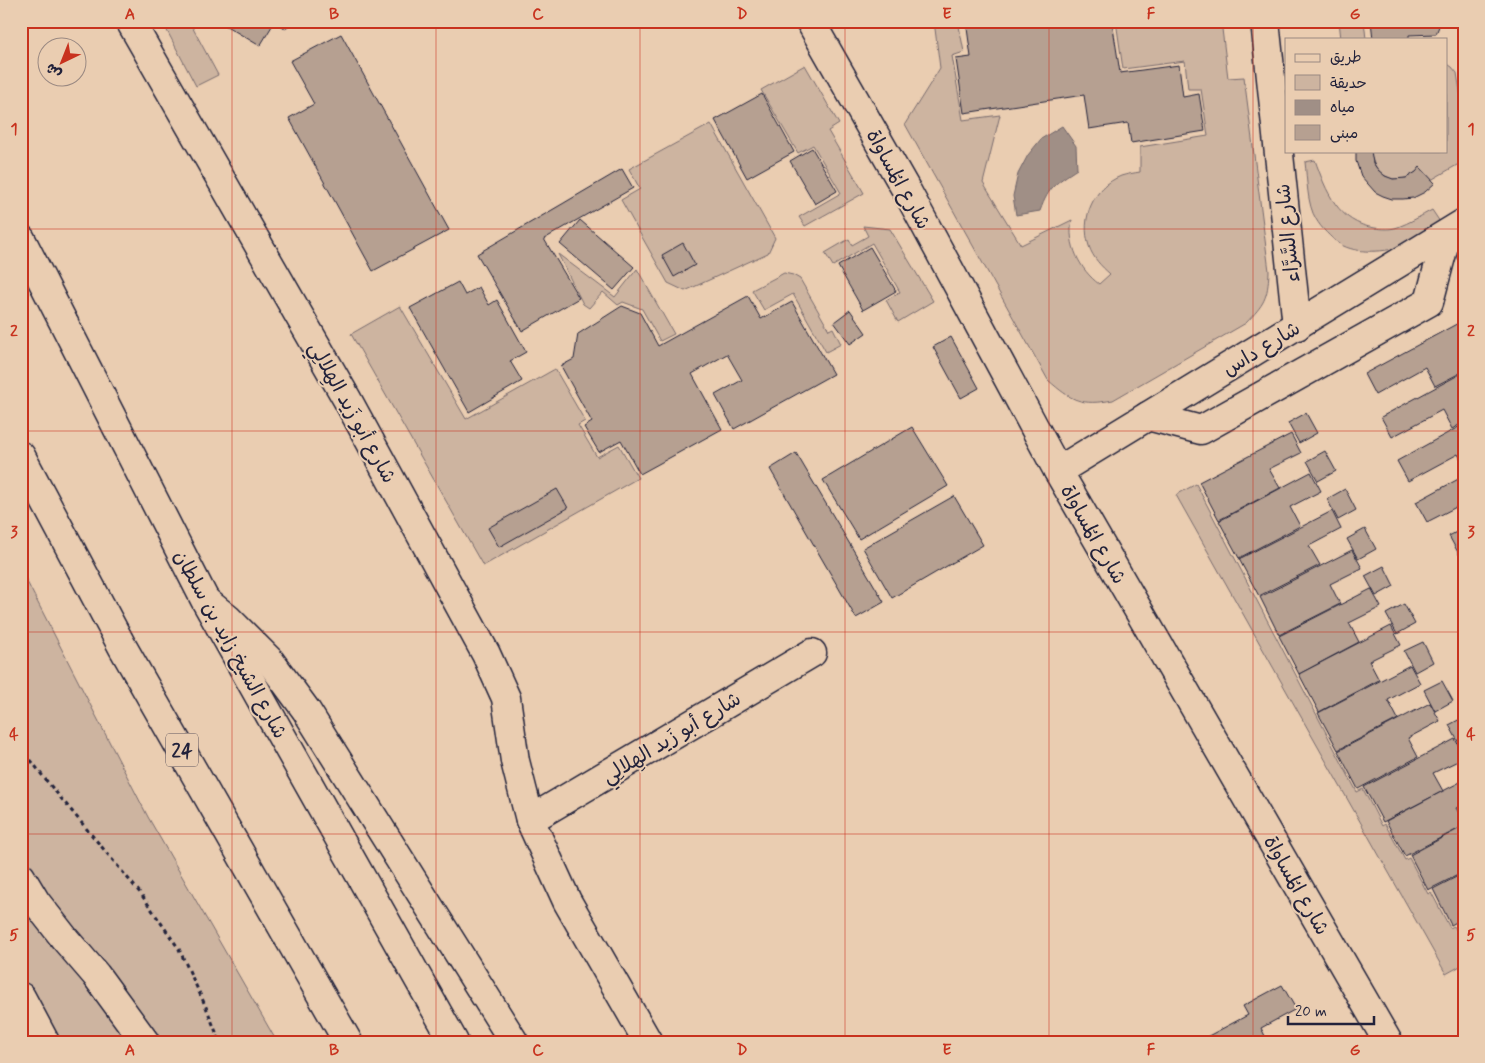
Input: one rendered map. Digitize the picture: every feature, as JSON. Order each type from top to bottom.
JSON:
[{"type":"main road","name":"شارع أبو زَيد الهِلالِي","points":[[130,21],[347,399],[486,654],[506,698],[515,761],[530,820],[567,901],[648,1042]]},
{"type":"main road","name":"شارع المُساواة","points":[[810,21],[908,193],[1058,471],[1388,1042]]},
{"type":"main road","name":"شارع السَّرَّاء","points":[[1265,21],[1297,326]]},
{"type":"main road","name":"شارع داس","points":[[1058,471],[1455,228]]},
{"type":"main road","points":[[1148,416],[1202,430],[1429,302],[1455,228]]},
{"type":"main road","name":"شارع الشيخ زايد بن سلطان","points":[[21,239],[205,600],[454,1042]]},
{"type":"main road","name":"24","points":[[21,456],[122,646],[348,1042]]},
{"type":"main road","points":[[205,600],[228,619],[270,661],[298,698],[514,1042]]},
{"type":"main road","name":"شارع أبو زَيد الهِلالِي","points":[[530,820],[812,653]]},
{"type":"main road","points":[[21,878],[47,917],[96,975],[145,1042]]},
{"type":"main road","points":[[21,997],[45,1042]]},
{"type":"path","points":[[21,747],[45,780],[141,894],[179,949],[220,1042]]},
{"type":"green space","points":[[162,21],[189,21],[218,75],[196,86]]},
{"type":"green space","points":[[934,21],[958,21],[964,52],[952,56],[963,120],[1000,115],[983,183],[1021,245],[1072,220],[1071,238],[1076,256],[1086,271],[1099,284],[1110,274],[1100,265],[1093,254],[1087,236],[1086,225],[1088,215],[1096,196],[1111,181],[1121,176],[1140,172],[1140,147],[1208,136],[1201,89],[1188,89],[1185,61],[1123,69],[1116,21],[1221,21],[1228,78],[1244,77],[1269,271],[1268,288],[1264,300],[1246,323],[1113,400],[1085,402],[1078,400],[1064,393],[1048,380],[905,124],[940,68]]},
{"type":"green space","points":[[1339,21],[1364,21],[1366,38],[1341,38]]},
{"type":"green space","points":[[1448,64],[1452,67],[1457,73],[1464,116],[1464,161],[1431,180],[1416,172],[1408,177],[1393,179],[1377,169],[1371,152],[1448,152]]},
{"type":"green space","points":[[805,65],[839,124],[828,131],[864,193],[805,226],[799,217],[841,193],[813,145],[798,153],[761,90]]},
{"type":"green space","points":[[711,124],[775,238],[768,253],[685,291],[668,283],[621,200],[640,189],[629,169]]},
{"type":"green space","points":[[1315,160],[1335,204],[1352,220],[1362,225],[1392,229],[1432,210],[1440,222],[1397,248],[1381,251],[1363,251],[1346,247],[1326,233],[1313,213],[1309,199],[1305,162]]},
{"type":"green space","points":[[863,226],[890,229],[933,301],[898,322],[886,300],[900,292],[872,243],[833,266],[825,253],[849,239],[852,245],[868,236]]},
{"type":"green space","points":[[558,254],[615,297],[637,269],[674,334],[660,341],[642,309],[623,302],[618,305],[603,292],[589,308],[583,304]]},
{"type":"green space","points":[[784,273],[800,279],[829,330],[833,328],[841,344],[826,352],[793,294],[764,310],[752,290]]},
{"type":"green space","points":[[400,306],[466,419],[555,369],[585,421],[578,425],[597,457],[619,445],[638,478],[483,566],[351,334]]},
{"type":"green space","points":[[1196,484],[1357,792],[1363,789],[1382,826],[1385,824],[1405,860],[1409,858],[1428,894],[1431,892],[1450,928],[1454,926],[1464,944],[1464,964],[1446,974],[1176,495]]},
{"type":"green space","points":[[21,570],[148,817],[277,1042],[21,1042]]},
{"type":"water","points":[[1062,126],[1076,146],[1077,169],[1050,190],[1040,211],[1016,215],[1013,196],[1018,174],[1028,155],[1041,139]]},
{"type":"building","points":[[218,21],[275,21],[260,46]]},
{"type":"building","points":[[275,21],[291,21],[286,29]]},
{"type":"building","points":[[966,21],[1112,21],[1120,73],[1179,65],[1183,97],[1199,94],[1205,131],[1131,143],[1128,123],[1089,129],[1084,95],[964,113],[956,59],[971,57]]},
{"type":"building","points":[[1371,21],[1441,21],[1436,34],[1409,35],[1409,38],[1373,38]]},
{"type":"building","points":[[341,34],[449,230],[373,271],[289,118],[314,104],[290,61]]},
{"type":"building","points":[[762,94],[794,152],[747,178],[715,120]]},
{"type":"building","points":[[812,148],[837,191],[815,204],[790,161]]},
{"type":"building","points":[[1356,152],[1371,152],[1373,163],[1385,176],[1393,179],[1406,178],[1420,167],[1435,183],[1425,192],[1413,198],[1392,199],[1375,192],[1361,176],[1356,161]]},
{"type":"building","points":[[622,169],[633,188],[544,239],[579,298],[522,331],[477,254]]},
{"type":"building","points":[[580,220],[634,267],[614,290],[560,244]]},
{"type":"building","points":[[683,243],[695,265],[674,277],[662,255]]},
{"type":"building","points":[[870,247],[896,291],[863,310],[838,266]]},
{"type":"building","points":[[458,282],[465,295],[479,287],[489,305],[497,300],[526,352],[510,361],[522,381],[469,412],[410,308]]},
{"type":"building","points":[[748,296],[761,319],[792,302],[833,374],[734,429],[715,395],[742,380],[727,354],[692,374],[722,429],[640,474],[621,440],[599,452],[584,427],[592,422],[561,366],[574,359],[578,334],[622,306],[640,313],[658,346]]},
{"type":"building","points":[[850,310],[866,333],[850,344],[834,322]]},
{"type":"building","points":[[1464,320],[1464,371],[1435,386],[1425,367],[1375,395],[1364,374]]},
{"type":"building","points":[[951,337],[979,388],[961,398],[933,347]]},
{"type":"building","points":[[1464,372],[1464,422],[1452,429],[1442,410],[1392,437],[1381,417]]},
{"type":"building","points":[[1306,413],[1317,433],[1299,443],[1288,423]]},
{"type":"building","points":[[1464,424],[1464,465],[1458,454],[1408,481],[1397,461]]},
{"type":"building","points":[[912,427],[948,486],[859,539],[823,480]]},
{"type":"building","points":[[1291,434],[1301,453],[1269,469],[1280,488],[1219,520],[1199,482]]},
{"type":"building","points":[[1325,451],[1336,471],[1318,481],[1307,461]]},
{"type":"building","points":[[796,453],[884,602],[856,618],[770,469]]},
{"type":"building","points":[[1311,472],[1321,491],[1290,507],[1300,526],[1239,558],[1219,521]]},
{"type":"building","points":[[1464,476],[1464,503],[1427,522],[1416,502]]},
{"type":"building","points":[[557,489],[568,508],[499,547],[488,528]]},
{"type":"building","points":[[1345,489],[1356,510],[1338,520],[1327,499]]},
{"type":"building","points":[[954,496],[983,545],[892,598],[863,548]]},
{"type":"building","points":[[1332,511],[1341,529],[1309,546],[1320,565],[1259,596],[1239,559]]},
{"type":"building","points":[[1464,528],[1464,554],[1460,556],[1449,536]]},
{"type":"building","points":[[1365,529],[1376,549],[1358,559],[1347,539]]},
{"type":"building","points":[[1352,550],[1362,568],[1330,584],[1340,604],[1279,635],[1260,597]]},
{"type":"building","points":[[1384,566],[1394,586],[1376,596],[1365,576]]},
{"type":"building","points":[[1371,589],[1381,607],[1349,623],[1359,642],[1299,674],[1279,636]]},
{"type":"building","points":[[1404,604],[1415,624],[1397,634],[1386,614]]},
{"type":"building","points":[[1391,626],[1401,645],[1369,661],[1379,680],[1319,712],[1299,674]]},
{"type":"building","points":[[1423,642],[1433,662],[1415,672],[1404,651]]},
{"type":"building","points":[[1410,665],[1420,683],[1388,700],[1398,719],[1338,750],[1318,713]]},
{"type":"building","points":[[1442,681],[1453,701],[1435,711],[1424,690]]},
{"type":"building","points":[[1430,703],[1440,721],[1408,738],[1418,757],[1358,789],[1338,751]]},
{"type":"building","points":[[1464,717],[1464,743],[1460,745],[1449,725]]},
{"type":"building","points":[[1455,739],[1464,758],[1433,773],[1443,791],[1383,822],[1364,787]]},
{"type":"building","points":[[1464,780],[1464,804],[1456,808],[1464,822],[1464,826],[1405,856],[1386,821]]},
{"type":"building","points":[[1464,826],[1464,872],[1428,890],[1410,855]]},
{"type":"building","points":[[1464,873],[1464,918],[1451,925],[1433,889]]},
{"type":"building","points":[[1464,919],[1464,930],[1459,922]]},
{"type":"building","points":[[1282,985],[1296,1009],[1261,1028],[1268,1042],[1197,1042],[1248,1015],[1243,1006]]}]
